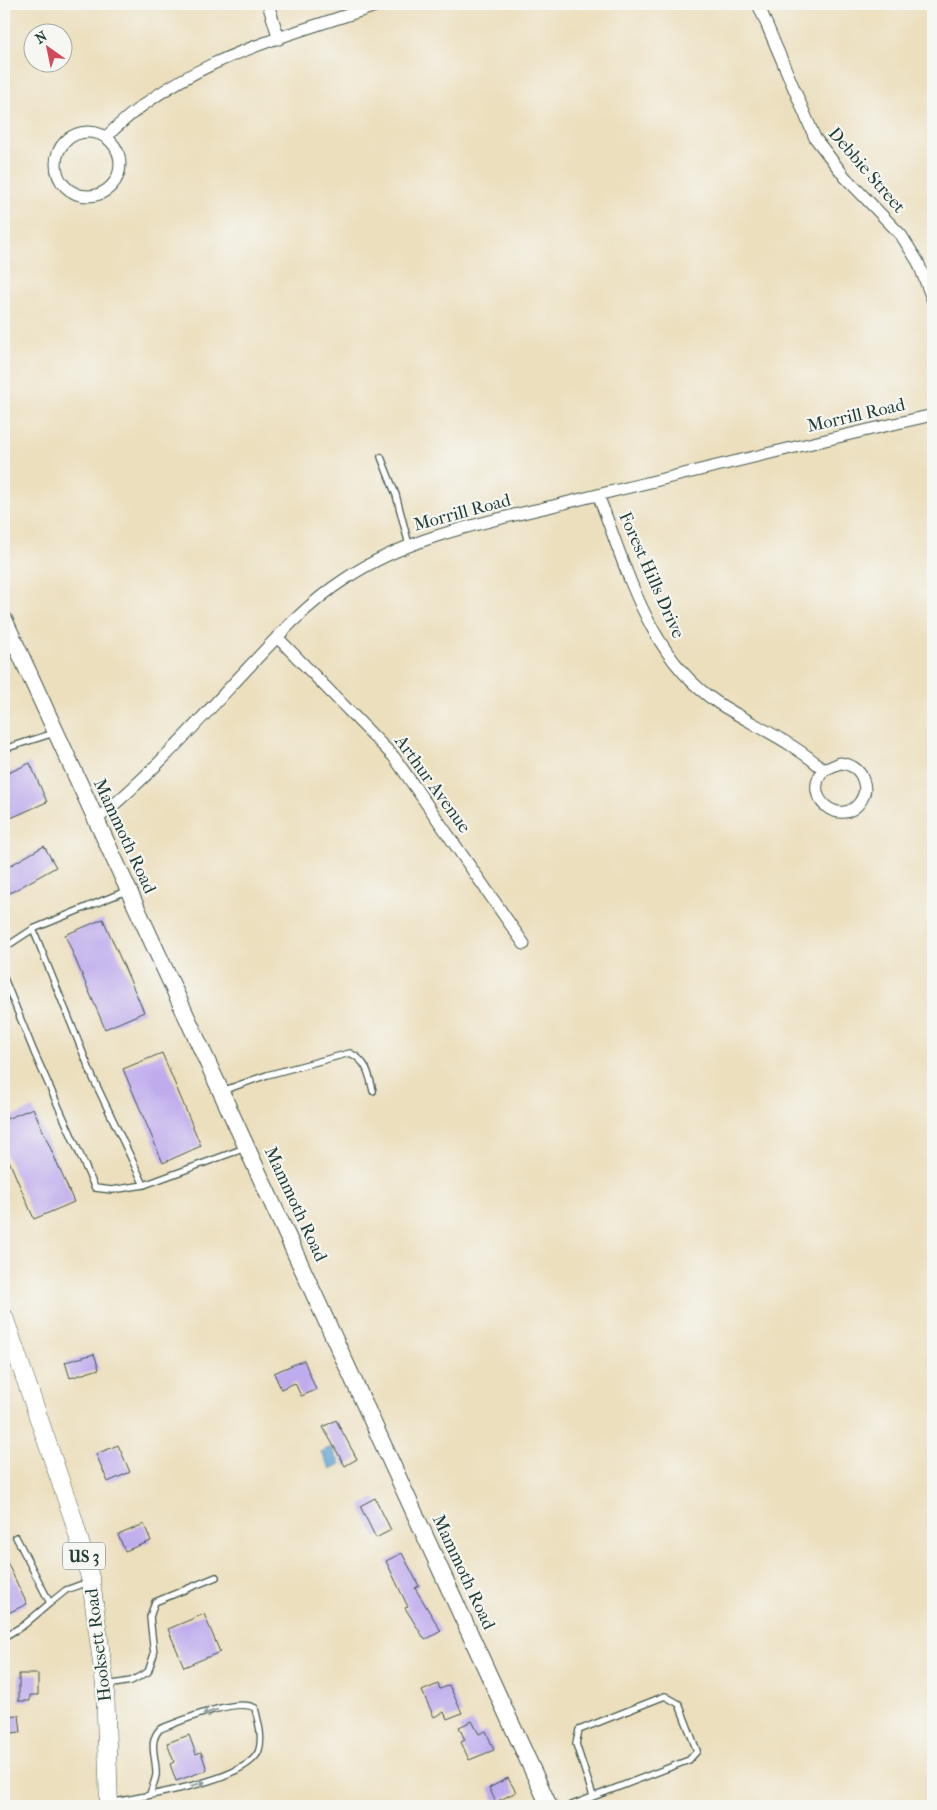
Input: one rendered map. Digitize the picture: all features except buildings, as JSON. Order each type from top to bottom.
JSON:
[{"type":"main road","name":"Mammoth Road","points":[[4,619],[54,733],[248,1146],[549,1806]]},
{"type":"main road","name":"Hooksett Road","points":[[4,1317],[73,1518],[91,1581],[105,1685],[109,1805]]},
{"type":"street","points":[[268,4],[279,39]]},
{"type":"street","points":[[106,137],[142,104],[185,77],[230,56],[381,4]]},
{"type":"street","name":"Debbie Street","points":[[758,4],[815,138],[845,177],[902,235],[918,262],[933,301]]},
{"type":"street","points":[[80,132],[93,132],[106,137],[116,147],[120,160],[118,174],[111,186],[93,195],[79,194],[67,188],[56,170],[56,157],[62,144],[80,132]]},
{"type":"street","name":"Morrill Road","points":[[96,820],[131,791],[278,637],[320,597],[373,561],[409,545],[463,528],[781,449],[933,415]]},
{"type":"street","name":"Forest Hills Drive","points":[[598,495],[634,589],[654,632],[671,660],[693,683],[718,702],[793,745],[824,770]]},
{"type":"street","name":"Arthur Avenue","points":[[278,637],[394,757],[524,944]]},
{"type":"street","points":[[834,764],[846,764],[860,772],[864,782],[864,794],[855,807],[840,812],[831,810],[823,804],[818,796],[816,787],[824,770],[834,764]]},
{"type":"lane","points":[[381,457],[396,495],[409,545]]},
{"type":"lane","points":[[4,749],[54,733]]},
{"type":"lane","points":[[4,948],[33,929],[128,890]]},
{"type":"lane","points":[[33,929],[93,1078],[144,1185]]},
{"type":"lane","points":[[4,978],[34,1052],[95,1188],[112,1190],[144,1185],[248,1146]]},
{"type":"lane","points":[[222,1091],[267,1075],[350,1053],[361,1058],[369,1070],[373,1091]]},
{"type":"lane","points":[[16,1537],[50,1603]]},
{"type":"lane","points":[[105,1685],[131,1681],[148,1672],[154,1654],[150,1617],[155,1602],[216,1578]]},
{"type":"lane","points":[[4,1636],[24,1624],[66,1590],[91,1581]]},
{"type":"lane","points":[[568,1806],[689,1760],[697,1751],[679,1704],[665,1696],[579,1730],[576,1744],[593,1796]]},
{"type":"lane","points":[[109,1805],[206,1781],[247,1766],[257,1755],[261,1741],[255,1708],[248,1704],[234,1705],[160,1729],[154,1736],[152,1744],[156,1777],[150,1794]]},
{"type":"water","points":[[331,1447],[340,1464],[330,1469],[321,1452]]}]
